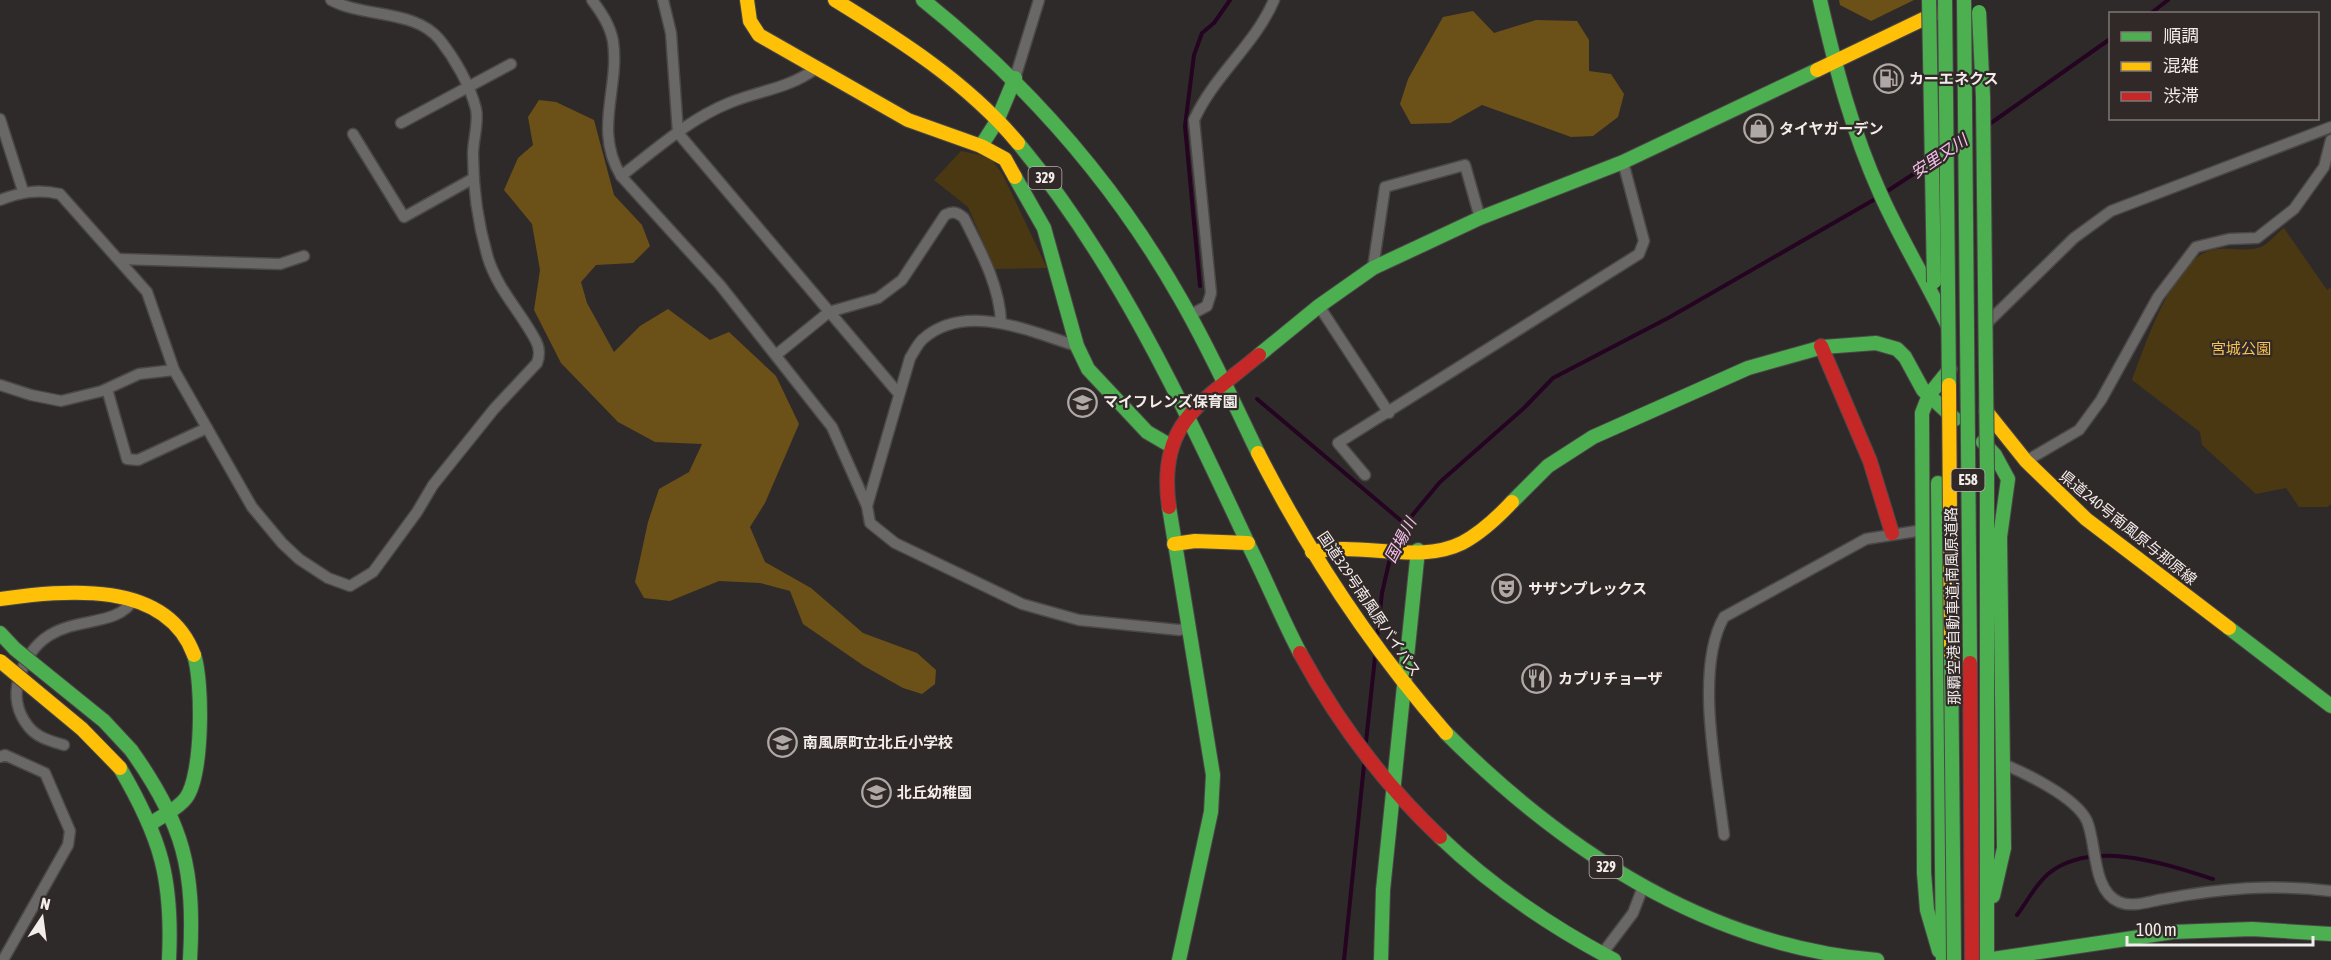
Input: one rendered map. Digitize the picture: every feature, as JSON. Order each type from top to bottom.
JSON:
[{"type":"main road","points":[[747,0],[750,21],[759,35],[908,120],[981,146],[1005,159],[1044,228],[1077,346],[1088,369],[1147,432],[1171,446]]},
{"type":"main road","name":"329","points":[[835,0],[907,48],[997,121],[1036,164],[1094,250],[1136,322],[1248,543],[1286,628],[1357,742],[1377,769],[1448,845],[1492,883],[1556,928],[1608,957]]},
{"type":"main road","name":"国道329号南風原バイパス","points":[[923,0],[1015,78],[1055,121],[1101,178],[1190,315],[1223,384],[1312,552],[1364,631],[1418,704],[1510,797],[1559,837],[1612,871],[1714,920],[1772,941],[1826,954],[1877,960]]},
{"type":"main road","name":"県道240号南風原与那原線","points":[[1820,0],[1833,61],[1851,122],[1877,188],[1946,321],[1978,399],[2002,434],[2065,501],[2131,556],[2331,706]]},
{"type":"main road","points":[[1929,0],[1938,483],[1943,960]]},
{"type":"main road","name":"那覇空港自動車道;南風原道路","points":[[1946,0],[1954,960]]},
{"type":"main road","points":[[1179,960],[1211,812],[1213,775],[1174,544],[1166,480],[1171,446],[1186,417],[1318,306],[1373,268],[1480,218],[1623,162],[1919,22],[1959,0]]},
{"type":"main road","name":"那覇空港自動車道;南風原道路","points":[[1964,0],[1972,960]]},
{"type":"main road","points":[[1978,0],[1983,97],[1987,471],[1986,960],[2018,957],[2122,938],[2220,929],[2331,934]]},
{"type":"main road","points":[[981,146],[997,121],[1015,78]]},
{"type":"main road","points":[[1312,552],[1329,547],[1439,550],[1474,537],[1545,468],[1583,443],[1752,365],[1821,345],[1881,344],[1901,351],[1919,384],[1941,409],[1977,436],[1995,455],[2008,479],[2000,537],[2003,861],[1992,896],[1993,935],[1987,942]]},
{"type":"main road","points":[[1821,345],[1884,498],[1892,533]]},
{"type":"main road","points":[[1943,960],[1927,910],[1924,873],[1922,413],[1929,395],[1959,357]]},
{"type":"main road","points":[[1174,544],[1195,541],[1248,543]]},
{"type":"main road","points":[[1381,960],[1383,890],[1404,684],[1413,550]]},
{"type":"main road","points":[[0,598],[100,595],[134,599],[151,605],[174,621],[183,632],[197,663],[200,698],[193,785],[185,800],[152,823]]},
{"type":"main road","points":[[0,633],[15,649],[104,721],[132,750],[171,809],[192,883],[190,960]]},
{"type":"main road","points":[[0,661],[82,729],[120,768],[152,823],[162,852],[170,893],[169,960]]},
{"type":"street","points":[[0,200],[23,191],[47,191],[60,194],[119,259],[147,292],[174,370],[252,507],[299,559],[328,578],[350,586],[373,572],[417,512],[433,485],[494,409],[537,363],[540,354],[536,341],[506,297],[488,259],[476,202],[474,178],[477,111],[468,86],[441,41],[430,29],[414,22],[345,8],[331,0]]},
{"type":"street","points":[[592,0],[603,15],[613,40],[607,138],[612,160],[621,176],[720,285],[832,427],[867,506],[870,523],[895,543],[1022,604],[1079,620],[1179,630],[1188,628]]},
{"type":"street","points":[[663,0],[671,33],[678,133],[899,394]]},
{"type":"street","points":[[1015,78],[1039,0]]},
{"type":"street","points":[[1190,315],[1207,306],[1211,293],[1194,120],[1204,98],[1265,22],[1274,0]]},
{"type":"street","points":[[401,123],[511,64]]},
{"type":"street","points":[[621,176],[699,117],[729,103],[800,80],[815,69]]},
{"type":"street","points":[[0,119],[23,191]]},
{"type":"street","points":[[1959,357],[1982,328],[2074,238],[2111,211],[2331,127]]},
{"type":"street","points":[[353,134],[404,217],[474,178]]},
{"type":"street","points":[[2026,461],[2079,430],[2101,400],[2158,297],[2196,248],[2229,239],[2257,238],[2294,209],[2324,167],[2331,140]]},
{"type":"street","points":[[1365,475],[1338,443],[1639,254],[1644,242],[1623,162]]},
{"type":"street","points":[[1373,268],[1385,187],[1465,165],[1480,218]]},
{"type":"street","points":[[776,355],[829,312],[878,298],[902,280],[945,215],[951,212],[958,213],[964,218],[986,263],[1001,312],[1001,323]]},
{"type":"street","points":[[119,259],[280,264],[304,256]]},
{"type":"street","points":[[1318,306],[1389,413]]},
{"type":"street","points":[[867,506],[910,358],[923,339],[944,326],[976,320],[1001,323],[1077,346]]},
{"type":"street","points":[[0,385],[31,395],[62,401],[107,389],[139,374],[174,370]]},
{"type":"street","points":[[107,389],[127,459],[138,460],[207,428]]},
{"type":"street","points":[[1724,835],[1707,675],[1715,633],[1724,617],[1866,539],[1892,533],[1923,530]]},
{"type":"street","points":[[64,745],[44,739],[31,730],[21,717],[17,701],[18,681],[26,661],[34,647],[49,634],[65,627],[118,614],[129,608],[134,599]]},
{"type":"street","points":[[0,757],[5,754],[45,773],[70,831],[68,845],[3,960]]},
{"type":"street","points":[[2001,763],[2071,801],[2086,819],[2104,890],[2117,902],[2129,905],[2198,892],[2284,885],[2331,891]]},
{"type":"street","points":[[1608,957],[1633,913],[1643,887]]},
{"type":"green space","points":[[961,151],[990,157],[1003,175],[1047,268],[995,269],[968,207],[934,180]]},
{"type":"green space","name":"宮城公園","points":[[2284,228],[2327,290],[2331,287],[2331,504],[2327,507],[2299,507],[2286,488],[2256,494],[2202,445],[2200,432],[2132,380],[2161,308],[2182,272],[2195,259],[2214,249],[2243,250],[2263,246]]},
{"type":"shaded area","points":[[1839,0],[1914,0],[1871,21],[1840,5]]},
{"type":"shaded area","points":[[1473,11],[1494,33],[1536,20],[1577,21],[1589,40],[1589,71],[1611,74],[1624,94],[1618,117],[1593,136],[1571,137],[1482,105],[1450,123],[1411,124],[1400,104],[1408,79],[1443,17]]},
{"type":"shaded area","points":[[539,100],[556,102],[594,120],[614,195],[642,225],[650,246],[633,263],[596,265],[581,282],[587,303],[614,352],[640,326],[668,309],[710,340],[729,332],[776,376],[799,424],[765,503],[750,527],[765,562],[811,588],[863,633],[917,653],[936,670],[935,684],[922,694],[903,688],[864,666],[803,624],[790,591],[760,583],[719,581],[670,601],[644,598],[635,582],[648,522],[659,489],[689,472],[702,444],[655,442],[618,422],[561,363],[534,310],[540,270],[532,224],[504,190],[518,158],[533,145],[528,117]]},
{"type":"waterway","points":[[1200,286],[1185,126],[1194,55],[1202,33],[1214,23],[1230,0]]},
{"type":"waterway","name":"安里又川","points":[[2153,12],[2168,0]]},
{"type":"waterway","name":"安里又川","points":[[1991,123],[2109,40]]},
{"type":"waterway","name":"安里又川","points":[[1883,194],[1924,167]]},
{"type":"waterway","name":"国場川","points":[[1393,547],[1405,524],[1440,482],[1524,408],[1553,378],[1670,317],[1877,198]]},
{"type":"waterway","points":[[1257,399],[1405,524]]},
{"type":"waterway","name":"国場川","points":[[1377,638],[1382,593],[1391,554]]},
{"type":"waterway","name":"国場川","points":[[1366,742],[1375,657]]},
{"type":"waterway","name":"国場川","points":[[1344,960],[1364,765]]},
{"type":"waterway","points":[[2017,915],[2043,878],[2066,863],[2086,857],[2129,857],[2152,861],[2213,879]]},
{"type":"traffic: fast","points":[[923,0],[961,32],[1033,101],[1066,137],[1127,214],[1191,317],[1258,453]]},
{"type":"traffic: fast","points":[[1820,0],[1845,98],[1870,170],[1947,324]]},
{"type":"traffic: fast","points":[[1929,0],[1934,282]]},
{"type":"traffic: fast","points":[[1945,0],[1949,385]]},
{"type":"traffic: fast","points":[[1964,0],[1970,663]]},
{"type":"traffic: fast","points":[[1979,12],[1983,97],[1987,470]]},
{"type":"traffic: fast","points":[[1259,355],[1319,306],[1373,268],[1480,218],[1623,162],[1817,70]]},
{"type":"traffic: fast","points":[[981,146],[997,121],[1015,78]]},
{"type":"traffic: fast","points":[[1018,143],[1054,189],[1087,237],[1147,339],[1201,444],[1300,653]]},
{"type":"traffic: fast","points":[[1015,177],[1044,228],[1077,346],[1088,369],[1147,432],[1171,446]]},
{"type":"traffic: fast","points":[[1512,502],[1548,466],[1593,437],[1748,368],[1823,347],[1876,343],[1897,349],[1905,357],[1923,390],[1955,419]]},
{"type":"traffic: fast","points":[[1939,951],[1927,910],[1924,873],[1922,413],[1929,395],[1950,369]]},
{"type":"traffic: fast","points":[[1983,442],[1995,455],[2008,479],[2000,537],[2004,848],[1993,896]]},
{"type":"traffic: fast","points":[[1987,470],[1987,960]]},
{"type":"traffic: fast","points":[[1938,483],[1943,960]]},
{"type":"traffic: fast","points":[[1169,507],[1213,775],[1211,812],[1179,960]]},
{"type":"traffic: fast","points":[[1381,960],[1383,890],[1418,550]]},
{"type":"traffic: fast","points":[[2229,628],[2331,706]]},
{"type":"traffic: fast","points":[[0,633],[15,649]]},
{"type":"traffic: fast","points":[[15,649],[104,721],[131,750]]},
{"type":"traffic: fast","points":[[152,823],[183,802],[192,786],[200,728],[199,686],[194,655]]},
{"type":"traffic: fast","points":[[1951,655],[1954,960]]},
{"type":"traffic: fast","points":[[1446,733],[1491,776],[1539,816],[1589,853],[1642,885],[1697,913],[1755,935],[1815,951],[1877,960]]},
{"type":"traffic: fast","points":[[131,750],[163,801],[182,849],[188,874],[190,900],[190,960]]},
{"type":"traffic: fast","points":[[120,768],[146,816],[161,860],[169,906],[169,960]]},
{"type":"traffic: fast","points":[[1440,837],[1480,873],[1522,904],[1614,960]]},
{"type":"traffic: fast","points":[[1986,960],[2173,932],[2252,929],[2331,934]]},
{"type":"traffic: slow","points":[[747,0],[750,21],[759,35],[908,120],[981,146],[1005,159],[1015,177]]},
{"type":"traffic: slow","points":[[835,0],[932,64],[977,101],[1018,143]]},
{"type":"traffic: slow","points":[[1817,70],[1936,13]]},
{"type":"traffic: slow","points":[[1949,385],[1951,655]]},
{"type":"traffic: slow","points":[[1986,411],[2026,461],[2086,519],[2229,628]]},
{"type":"traffic: slow","points":[[1258,453],[1299,528],[1343,599],[1392,667],[1446,733]]},
{"type":"traffic: slow","points":[[1312,552],[1350,549],[1408,553],[1445,549],[1476,535],[1512,502]]},
{"type":"traffic: slow","points":[[1174,544],[1195,541],[1248,543]]},
{"type":"traffic: slow","points":[[0,599],[54,593],[83,593],[111,595],[137,602],[161,613],[180,630],[194,655]]},
{"type":"traffic: slow","points":[[0,661],[82,729],[120,768]]},
{"type":"traffic: jam","points":[[1821,346],[1870,461],[1892,533]]},
{"type":"traffic: jam","points":[[1169,507],[1167,478],[1170,454],[1177,434],[1202,402],[1259,355]]},
{"type":"traffic: jam","points":[[1300,653],[1330,703],[1363,751],[1419,817],[1440,837]]},
{"type":"traffic: jam","points":[[1970,663],[1972,960]]},
{"type":"place","name":"カーエネクス","points":[[1888,79]]},
{"type":"place","name":"タイヤガーデン","points":[[1758,129]]},
{"type":"place","name":"マイフレンズ保育園","points":[[1082,402]]},
{"type":"place","name":"サザンプレックス","points":[[1507,589]]},
{"type":"place","name":"カプリチョーザ","points":[[1537,679]]},
{"type":"place","name":"南風原町立北丘小学校","points":[[782,743]]},
{"type":"place","name":"北丘幼稚園","points":[[876,793]]}]
